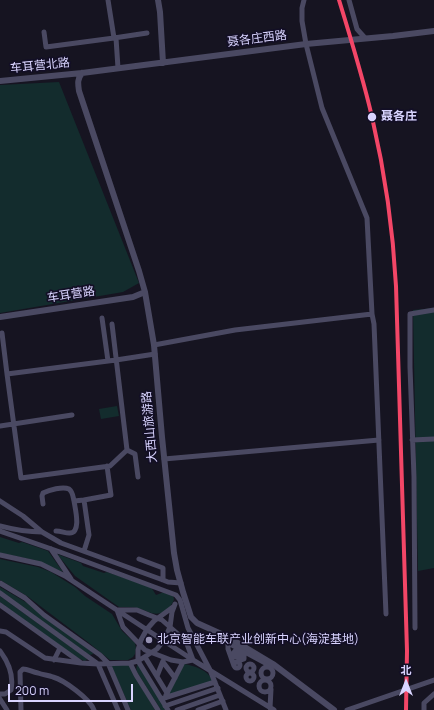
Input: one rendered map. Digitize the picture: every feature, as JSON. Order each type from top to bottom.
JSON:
[{"type":"street","points":[[108,0],[115,38],[118,68]]},
{"type":"street","points":[[158,0],[163,63]]},
{"type":"street","points":[[304,0],[302,8],[302,21],[306,44],[322,108],[367,218],[372,314],[374,324],[386,614]]},
{"type":"street","points":[[349,0],[357,29],[365,38]]},
{"type":"street","points":[[44,32],[46,47],[148,34]]},
{"type":"street","name":"聂各庄西路","points":[[82,73],[306,44],[434,32]]},
{"type":"street","name":"车耳营北路","points":[[0,81],[82,73]]},
{"type":"street","name":"大西山旅游路","points":[[82,73],[78,79],[79,92],[145,292],[154,344],[174,553],[190,613],[197,623],[228,637],[273,664],[334,710]]},
{"type":"street","name":"车耳营路","points":[[0,317],[133,297],[145,292]]},
{"type":"street","points":[[415,628],[414,477],[410,367],[410,314],[434,310]]},
{"type":"street","points":[[154,344],[235,330],[372,314]]},
{"type":"street","points":[[102,318],[108,361]]},
{"type":"street","points":[[112,324],[127,450]]},
{"type":"street","points":[[2,333],[21,478],[110,466],[127,450]]},
{"type":"street","points":[[0,377],[155,354]]},
{"type":"street","points":[[0,426],[72,415]]},
{"type":"street","points":[[412,440],[434,439]]},
{"type":"street","points":[[164,459],[379,440]]},
{"type":"street","points":[[127,450],[135,454],[138,477]]},
{"type":"street","points":[[74,501],[111,495],[106,466]]},
{"type":"street","points":[[43,504],[43,493],[51,490],[66,489],[69,489],[72,493],[77,522],[76,528],[74,532],[70,533],[65,531],[56,531]]},
{"type":"street","points":[[84,500],[89,535],[84,551]]},
{"type":"street","points":[[0,501],[42,532],[61,543],[168,582],[181,583]]},
{"type":"street","points":[[0,526],[27,532],[42,532]]},
{"type":"street","points":[[0,531],[176,595],[179,598],[188,628],[210,670],[226,710]]},
{"type":"street","points":[[51,549],[73,581]]},
{"type":"street","points":[[0,555],[41,564],[65,576],[193,660],[272,709]]},
{"type":"street","points":[[139,559],[163,568],[163,580]]},
{"type":"street","points":[[0,583],[25,598],[44,615],[100,655],[108,663],[128,710]]},
{"type":"street","points":[[0,593],[98,664],[118,710]]},
{"type":"street","points":[[179,598],[169,610],[154,620],[147,629],[138,650],[138,661],[163,699],[167,708],[218,688]]},
{"type":"street","points":[[0,631],[6,632],[45,658],[98,664],[130,663],[138,661],[157,649],[164,640],[170,627],[172,612],[175,604]]},
{"type":"street","points":[[0,605],[81,663]]},
{"type":"street","points":[[117,610],[137,610],[162,620],[187,644],[193,660]]},
{"type":"street","points":[[117,610],[123,627],[146,650],[164,660],[183,662],[193,660]]},
{"type":"street","points":[[193,638],[219,638],[228,643],[235,650],[269,665],[273,673],[272,677],[262,680],[259,684],[261,691],[269,691],[271,687]]},
{"type":"street","points":[[228,643],[228,649],[234,666]]},
{"type":"street","points":[[54,660],[60,648]]},
{"type":"street","points":[[235,650],[233,653],[234,656],[238,656]]},
{"type":"street","points":[[0,651],[11,669],[12,683],[11,690],[5,694],[0,694]]},
{"type":"street","points":[[89,657],[95,656],[95,652]]},
{"type":"street","points":[[145,656],[167,692]]},
{"type":"street","points":[[250,672],[246,670],[246,668],[251,656]]},
{"type":"street","points":[[157,676],[164,660]]},
{"type":"street","points":[[164,660],[175,678]]},
{"type":"street","points":[[163,699],[183,662]]},
{"type":"street","points":[[130,663],[158,710]]},
{"type":"street","points":[[272,670],[266,667],[261,670],[261,676],[270,683],[272,709]]},
{"type":"street","points":[[21,710],[20,672],[23,669],[54,677],[84,697],[93,706],[94,710]]},
{"type":"street","points":[[347,710],[434,680]]},
{"type":"street","points":[[163,699],[215,682]]},
{"type":"street","points":[[162,685],[170,686]]},
{"type":"street","points":[[424,710],[424,703],[434,694]]},
{"type":"street","points":[[177,710],[220,695]]},
{"type":"street","points":[[0,699],[7,710]]},
{"type":"street","points":[[198,710],[223,701]]},
{"type":"green space","points":[[59,82],[139,283],[123,292],[0,313],[0,85]]},
{"type":"green space","points":[[434,308],[434,568],[418,571],[413,310]]},
{"type":"green space","points":[[117,406],[119,416],[101,419],[99,409]]},
{"type":"green space","points":[[0,537],[19,543],[22,542],[48,551],[63,572],[34,560],[0,553]]},
{"type":"green space","points":[[57,554],[81,563],[83,566],[104,573],[107,572],[151,587],[156,595],[164,592],[173,596],[174,601],[166,611],[158,614],[150,613],[138,608],[119,607],[75,576]]},
{"type":"green space","points":[[0,559],[38,567],[51,572],[75,587],[85,596],[112,614],[122,631],[135,643],[136,648],[133,657],[128,660],[110,660],[27,596],[0,580]]},
{"type":"green space","points":[[0,587],[29,604],[93,654],[88,654],[0,592]]},
{"type":"green space","points":[[0,596],[87,660],[84,661],[73,655],[9,609],[0,602]]},
{"type":"green space","points":[[138,664],[167,710],[161,710],[137,672],[136,668]]},
{"type":"green space","points":[[184,664],[197,667],[205,671],[213,681],[167,696]]},
{"type":"green space","points":[[111,665],[129,665],[155,710],[131,710]]},
{"type":"transit line","points":[[339,0],[361,73],[372,117],[385,180],[393,243],[396,286],[407,651],[406,710]]},
{"type":"place","name":"聂各庄","points":[[372,117]]},
{"type":"place","name":"北京智能车联产业创新中心(海淀基地)","points":[[149,640]]}]
